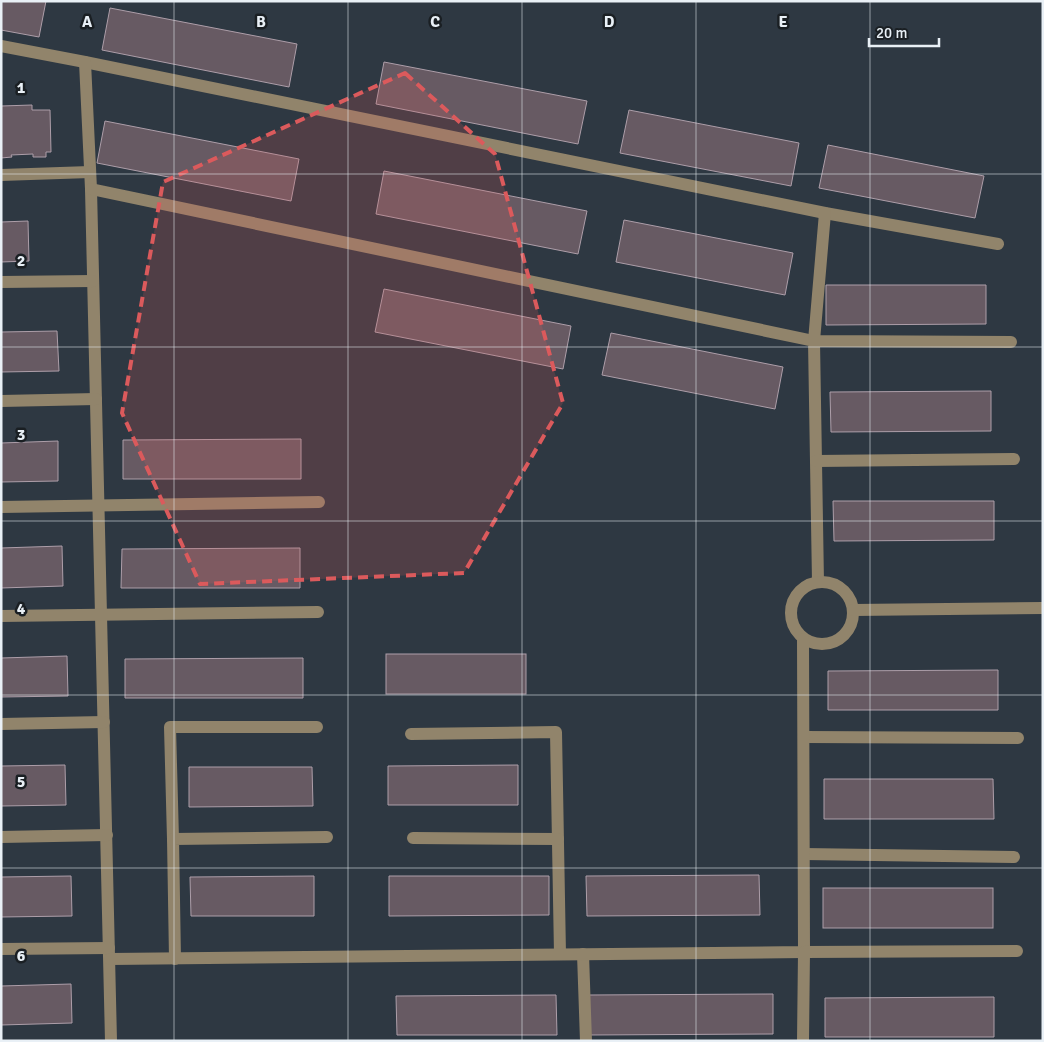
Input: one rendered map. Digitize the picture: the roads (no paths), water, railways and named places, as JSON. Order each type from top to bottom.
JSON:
[{"type":"street","points":[[1,46],[825,213],[998,244]]},
{"type":"street","points":[[85,62],[93,281],[111,1041]]},
{"type":"street","points":[[1,175],[90,172]]},
{"type":"street","points":[[90,189],[814,341],[1011,342]]},
{"type":"street","points":[[818,582],[814,341],[825,213]]},
{"type":"street","points":[[1,282],[93,281]]},
{"type":"street","points":[[1,401],[96,399]]},
{"type":"street","points":[[816,460],[1014,458]]},
{"type":"street","points":[[1,507],[319,502]]},
{"type":"street","points":[[818,582],[832,584],[844,591],[852,603],[852,610],[854,618],[848,631],[838,641],[825,645],[814,644],[804,639],[796,632],[791,622],[790,611],[792,601],[797,593],[805,587],[818,582]]},
{"type":"street","points":[[852,610],[1043,608]]},
{"type":"street","points":[[1,616],[318,612]]},
{"type":"street","points":[[803,1041],[804,639]]},
{"type":"street","points":[[1,724],[104,722]]},
{"type":"street","points":[[175,959],[170,727],[318,727]]},
{"type":"street","points":[[411,734],[556,732],[560,954]]},
{"type":"street","points":[[804,738],[1018,738]]},
{"type":"street","points":[[1,837],[106,835]]},
{"type":"street","points":[[173,839],[328,837]]},
{"type":"street","points":[[413,838],[558,839]]},
{"type":"street","points":[[804,854],[1014,857]]},
{"type":"street","points":[[1,949],[175,959],[1017,951]]},
{"type":"street","points":[[583,954],[586,1041]]}]
